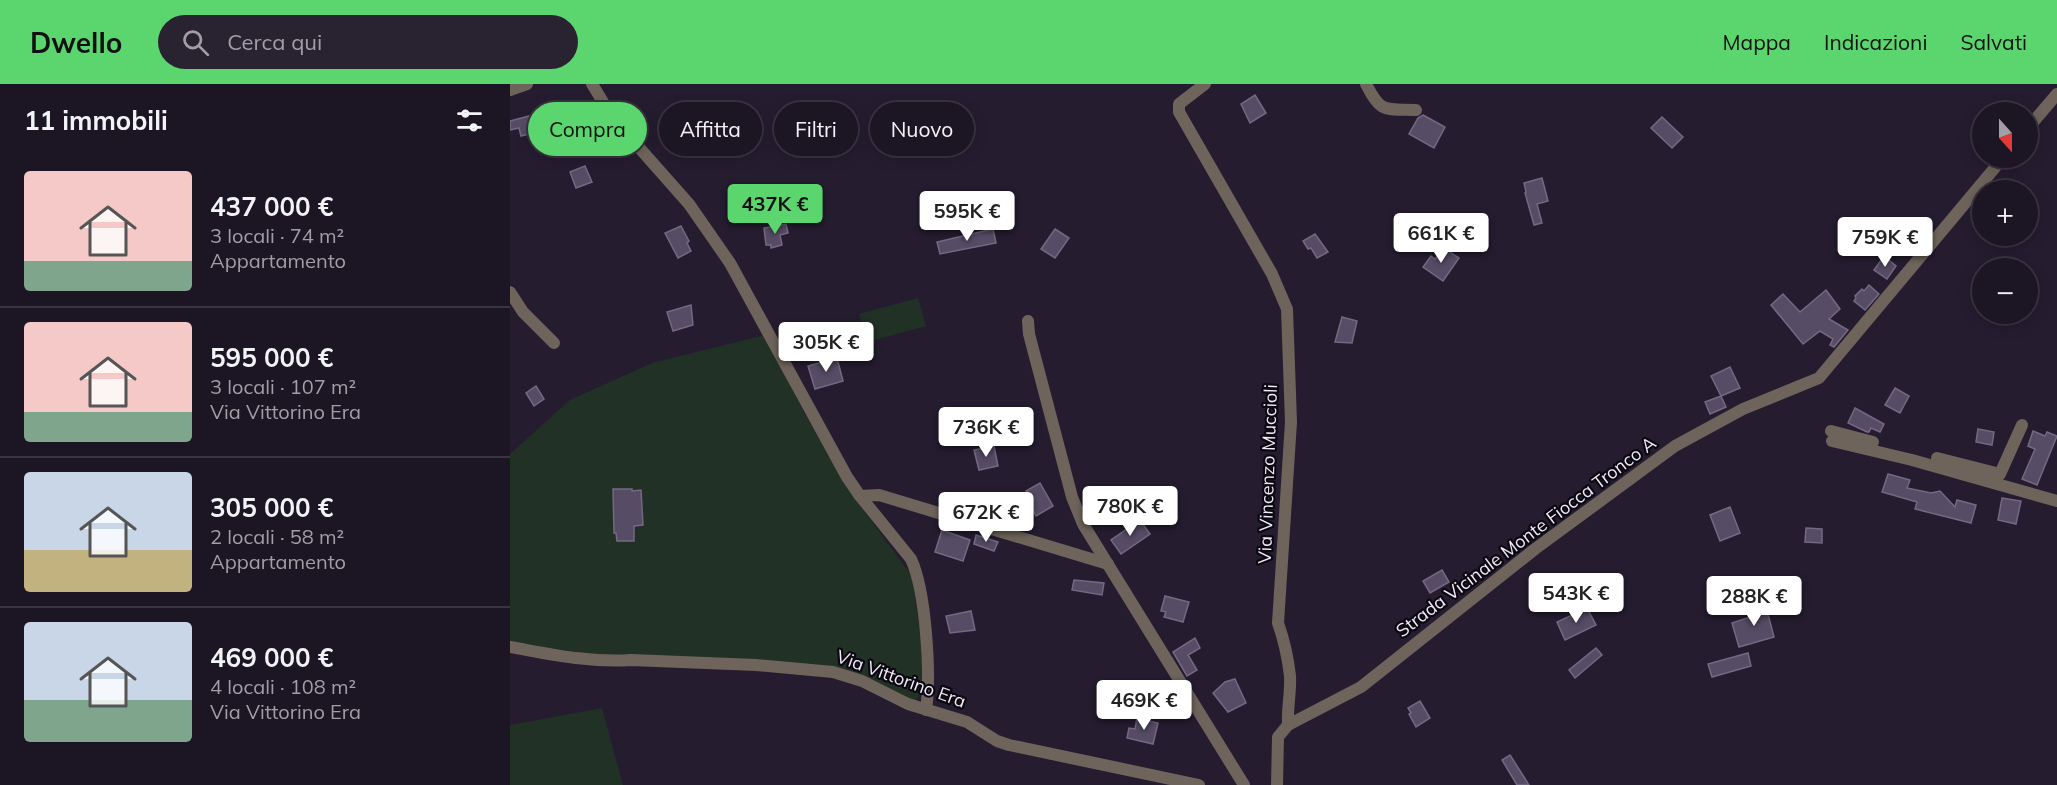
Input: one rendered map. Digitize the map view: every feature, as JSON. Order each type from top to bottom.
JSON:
[{"type":"street","points":[[510,90],[527,84]]},
{"type":"street","points":[[592,84],[612,117],[689,204],[730,263],[847,477],[903,548],[916,571],[921,589],[929,686],[926,710]]},
{"type":"street","name":"Via Vincenzo Muccioli","points":[[1205,84],[1179,104],[1179,112],[1272,274],[1287,309],[1292,422],[1278,623],[1284,640],[1290,677],[1288,725]]},
{"type":"street","points":[[1366,84],[1374,102],[1383,109],[1416,110]]},
{"type":"street","points":[[2038,116],[2057,94]]},
{"type":"street","name":"Strada Vicinale Monte Fiocca Tronco A","points":[[1288,725],[1361,687],[1535,549],[1675,446],[1743,410],[1819,378],[1995,168]]},
{"type":"street","points":[[510,292],[523,312],[554,343]]},
{"type":"street","points":[[1028,321],[1029,334],[1072,497],[1083,524],[1244,785]]},
{"type":"street","points":[[2022,425],[2000,474],[1831,436],[2057,501]]},
{"type":"street","points":[[860,496],[879,495],[1108,564]]},
{"type":"street","name":"Via Vittorino Era","points":[[510,647],[611,661],[756,665],[833,672],[862,681],[908,704],[967,722],[1009,746],[1199,785]]},
{"type":"street","points":[[1277,785],[1278,737],[1288,725]]},
{"type":"green space","points":[[918,298],[926,326],[867,342],[859,314]]},
{"type":"green space","points":[[765,335],[801,407],[850,492],[912,576],[927,682],[914,704],[829,671],[510,651],[510,454],[570,400],[652,363]]},
{"type":"green space","points":[[602,708],[623,785],[510,785],[510,725]]},
{"type":"building","points":[[1255,95],[1266,113],[1250,123],[1241,104]]},
{"type":"building","points":[[1423,115],[1445,127],[1434,148],[1409,134],[1418,118]]},
{"type":"building","points":[[528,116],[528,134],[521,136],[519,128],[510,130],[510,121]]},
{"type":"building","points":[[1662,117],[1683,137],[1672,148],[1651,128]]},
{"type":"building","points":[[585,166],[592,182],[576,188],[570,172]]},
{"type":"building","points":[[1542,178],[1548,201],[1537,204],[1542,223],[1534,225],[1524,183]]},
{"type":"building","points":[[786,224],[788,233],[780,235],[782,245],[771,248],[771,245],[766,245],[764,228]]},
{"type":"building","points":[[681,226],[689,241],[687,243],[691,251],[678,258],[665,233]]},
{"type":"building","points":[[993,229],[996,243],[940,254],[937,242]]},
{"type":"building","points":[[1055,229],[1069,238],[1055,258],[1041,249]]},
{"type":"building","points":[[1315,234],[1328,252],[1317,258],[1303,241]]},
{"type":"building","points":[[1445,249],[1459,258],[1443,281],[1423,267],[1431,256],[1435,259]]},
{"type":"building","points":[[1884,256],[1896,266],[1887,279],[1874,270]]},
{"type":"building","points":[[1869,285],[1879,294],[1865,310],[1854,301],[1855,296]]},
{"type":"building","points":[[1826,290],[1840,309],[1829,319],[1848,330],[1834,347],[1830,345],[1833,339],[1820,331],[1803,344],[1771,305],[1783,294],[1800,312]]},
{"type":"building","points":[[691,305],[693,325],[673,331],[667,312]]},
{"type":"building","points":[[1342,317],[1357,321],[1352,343],[1335,342]]},
{"type":"building","points":[[837,358],[843,381],[815,389],[808,366]]},
{"type":"building","points":[[1730,367],[1740,388],[1721,396],[1711,376]]},
{"type":"building","points":[[536,386],[544,399],[534,406],[526,393]]},
{"type":"building","points":[[1895,388],[1909,396],[1900,413],[1885,405]]},
{"type":"building","points":[[1721,396],[1726,407],[1710,414],[1705,402]]},
{"type":"building","points":[[1855,408],[1884,424],[1880,432],[1871,428],[1867,432],[1848,423]]},
{"type":"building","points":[[1978,429],[1994,432],[1992,445],[1976,442]]},
{"type":"building","points":[[2033,431],[2045,436],[2047,432],[2057,436],[2037,485],[2022,479],[2035,449],[2028,446]]},
{"type":"building","points":[[994,446],[998,466],[979,470],[974,450]]},
{"type":"building","points":[[1888,474],[1910,480],[1907,488],[1931,493],[1940,491],[1955,507],[1957,500],[1976,505],[1971,523],[1915,509],[1917,502],[1882,492]]},
{"type":"building","points":[[1040,483],[1053,506],[1036,516],[1028,501],[1031,500],[1026,491]]},
{"type":"building","points":[[613,489],[641,490],[643,525],[634,526],[634,541],[617,541],[616,533],[614,533]]},
{"type":"building","points":[[2002,498],[2021,501],[2016,524],[1998,520]]},
{"type":"building","points":[[1730,507],[1740,533],[1720,541],[1710,515]]},
{"type":"building","points":[[1140,520],[1150,534],[1121,554],[1111,540]]},
{"type":"building","points":[[1806,528],[1822,529],[1822,543],[1805,542]]},
{"type":"building","points":[[942,530],[970,540],[963,561],[935,552]]},
{"type":"building","points":[[976,535],[998,542],[994,551],[974,544]]},
{"type":"building","points":[[1442,570],[1449,582],[1430,593],[1423,581]]},
{"type":"building","points":[[1074,580],[1104,583],[1102,595],[1072,590]]},
{"type":"building","points":[[1165,596],[1189,602],[1183,622],[1164,617],[1166,612],[1161,611]]},
{"type":"building","points":[[1765,603],[1774,637],[1739,647],[1732,623],[1753,616],[1751,607]]},
{"type":"building","points":[[1587,608],[1596,625],[1565,640],[1557,622]]},
{"type":"building","points":[[971,611],[975,630],[950,633],[946,616]]},
{"type":"building","points":[[1195,638],[1200,648],[1188,655],[1197,670],[1187,676],[1173,652]]},
{"type":"building","points":[[1596,648],[1602,655],[1575,678],[1569,670]]},
{"type":"building","points":[[1748,653],[1751,666],[1712,677],[1708,664]]},
{"type":"building","points":[[1235,679],[1246,703],[1228,712],[1213,693],[1225,682]]},
{"type":"building","points":[[1420,701],[1430,718],[1416,727],[1408,708]]},
{"type":"building","points":[[1137,718],[1158,723],[1153,744],[1127,738],[1129,728],[1135,729]]},
{"type":"building","points":[[1510,755],[1529,785],[1517,785],[1502,760]]}]
